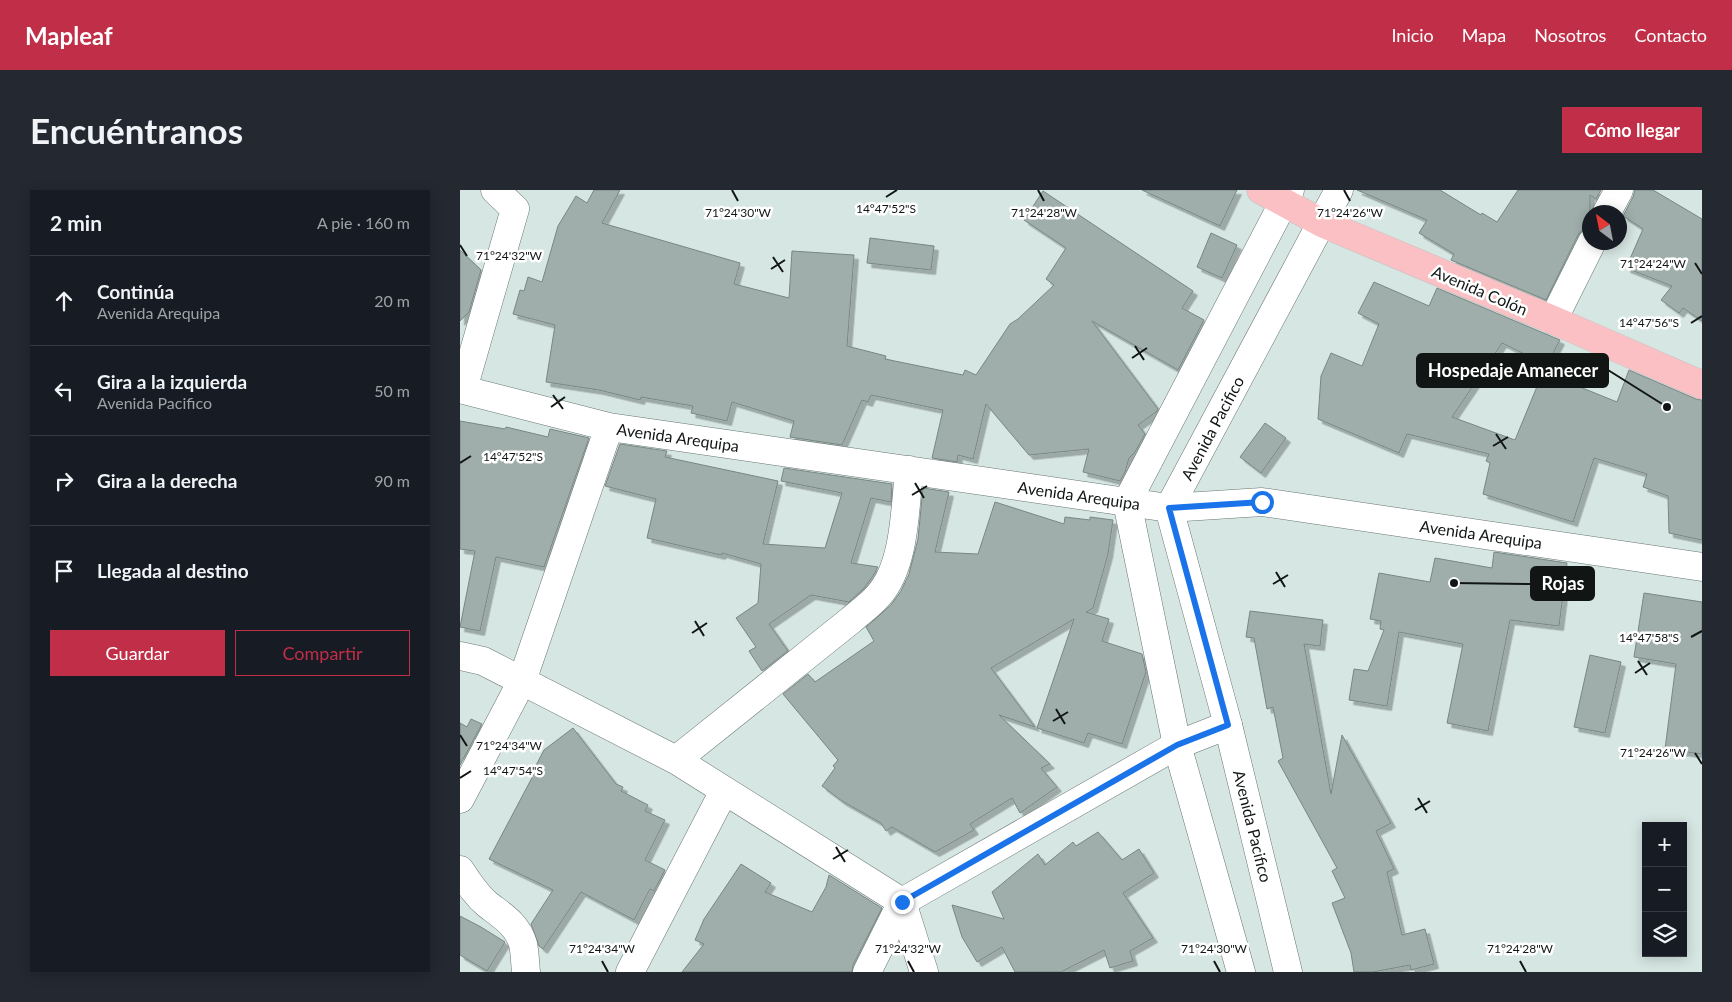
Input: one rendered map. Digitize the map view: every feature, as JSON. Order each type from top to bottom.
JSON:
[{"type":"main road","name":"Avenida Colón","points":[[1261,190],[1287,196],[1322,223],[1702,385]]},
{"type":"street","points":[[462,389],[516,209],[496,190]]},
{"type":"street","name":"Avenida Pacifico","points":[[1288,972],[1228,725],[1169,508],[1339,190]]},
{"type":"street","points":[[1610,205],[1618,190]]},
{"type":"street","points":[[1241,972],[1177,745],[1127,502],[1287,196]]},
{"type":"street","points":[[1553,320],[1588,250]]},
{"type":"street","name":"Avenida Arequipa","points":[[462,389],[609,427],[1127,502],[1169,508],[1262,502],[1702,567]]},
{"type":"street","points":[[460,799],[522,682],[609,427]]},
{"type":"street","points":[[676,760],[879,596],[895,570],[903,528],[909,470]]},
{"type":"street","points":[[460,656],[483,661],[676,760],[902,902],[924,972]]},
{"type":"street","points":[[867,972],[902,902],[1177,745],[1228,725]]},
{"type":"street","points":[[630,972],[724,791]]},
{"type":"street","points":[[460,870],[472,889],[486,904],[505,916],[515,929],[523,945],[526,972]]},
{"type":"building","points":[[594,190],[620,190],[602,223],[740,263],[734,284],[789,298],[792,251],[854,255],[847,346],[886,356],[885,359],[963,375],[965,370],[976,375],[1010,324],[1018,319],[1054,285],[1046,279],[1066,248],[1024,220],[1043,191],[1193,291],[1182,308],[1204,320],[1178,370],[1092,321],[1158,409],[1138,425],[1145,434],[1135,452],[1129,458],[1120,481],[1083,472],[1089,449],[1029,455],[986,404],[973,459],[958,455],[957,462],[932,458],[943,410],[871,395],[868,402],[862,400],[842,445],[790,437],[794,421],[732,402],[727,421],[691,413],[693,406],[641,397],[640,400],[599,390],[546,382],[555,325],[513,314],[520,290],[524,291],[528,277],[542,282],[558,226],[576,196],[587,203]]},
{"type":"building","points":[[1142,190],[1237,190],[1220,226]]},
{"type":"building","points":[[1357,190],[1440,190],[1481,215],[1482,213],[1497,222],[1518,190],[1601,190],[1596,199],[1590,195],[1590,205],[1582,205],[1582,230],[1546,300],[1451,260],[1454,254],[1419,233],[1427,220]]},
{"type":"building","points":[[1635,190],[1653,190],[1702,219],[1702,321],[1683,308],[1679,313],[1661,300],[1672,286],[1626,268],[1643,229],[1627,219],[1627,208]]},
{"type":"building","points":[[1211,233],[1237,245],[1222,278],[1197,267]]},
{"type":"building","points":[[870,238],[934,246],[931,270],[867,263]]},
{"type":"building","points":[[460,250],[481,270],[469,312],[460,321]]},
{"type":"building","points":[[1374,282],[1429,306],[1437,288],[1560,340],[1547,365],[1502,343],[1452,417],[1515,440],[1543,372],[1617,402],[1629,370],[1702,400],[1702,540],[1669,533],[1668,496],[1643,487],[1647,474],[1594,458],[1573,522],[1483,494],[1490,463],[1486,461],[1489,454],[1407,434],[1399,453],[1318,419],[1321,376],[1331,353],[1362,366],[1379,324],[1358,313]]},
{"type":"building","points":[[460,421],[505,429],[506,427],[548,437],[550,429],[589,438],[544,567],[496,557],[480,631],[460,627],[475,551],[460,549]]},
{"type":"building","points":[[1265,423],[1286,438],[1261,473],[1240,457]]},
{"type":"building","points":[[620,444],[667,451],[665,457],[778,481],[763,544],[825,548],[842,493],[781,481],[784,468],[892,484],[891,502],[871,498],[851,563],[878,567],[864,588],[849,602],[811,595],[769,624],[788,651],[762,671],[749,651],[756,647],[736,618],[758,603],[761,564],[722,553],[721,555],[647,538],[656,499],[605,486]]},
{"type":"building","points":[[923,488],[949,492],[935,552],[978,554],[995,502],[1064,524],[1065,517],[1090,520],[1090,517],[1113,520],[1108,554],[1093,608],[1086,612],[1109,619],[1102,641],[1142,654],[1146,672],[1122,744],[1088,733],[1084,743],[1037,728],[1074,619],[991,668],[1035,727],[999,715],[1050,764],[1041,768],[1057,787],[1020,813],[1012,798],[970,824],[974,830],[935,852],[892,827],[886,831],[881,823],[842,801],[822,786],[835,768],[833,766],[838,760],[783,694],[808,674],[815,682],[874,641],[866,627],[891,605],[901,591],[909,574],[918,539]]},
{"type":"building","points":[[1494,552],[1567,563],[1559,626],[1510,620],[1488,731],[1447,723],[1463,644],[1399,632],[1387,706],[1349,700],[1354,669],[1368,671],[1384,630],[1380,629],[1381,621],[1370,619],[1379,573],[1430,582],[1435,558],[1492,568]]},
{"type":"building","points":[[1644,593],[1702,602],[1702,754],[1665,749],[1676,664],[1634,657]]},
{"type":"building","points":[[1250,611],[1323,620],[1320,646],[1304,644],[1331,794],[1342,735],[1391,823],[1376,831],[1394,869],[1387,872],[1402,935],[1425,929],[1434,964],[1411,970],[1410,965],[1373,972],[1354,972],[1351,953],[1332,903],[1345,898],[1332,871],[1337,868],[1278,761],[1283,758],[1273,707],[1267,709],[1254,638],[1246,637]]},
{"type":"building","points":[[1590,655],[1621,662],[1605,733],[1574,727]]},
{"type":"building","points":[[471,719],[482,724],[460,765],[460,723],[467,727]]},
{"type":"building","points":[[573,728],[616,784],[623,787],[621,791],[648,805],[645,811],[665,820],[645,860],[665,870],[654,891],[650,889],[634,920],[581,892],[543,949],[539,946],[531,924],[553,890],[489,859],[535,772],[533,771],[544,750]]},
{"type":"building","points":[[1098,832],[1122,860],[1139,849],[1154,873],[1123,893],[1153,938],[1130,951],[1133,961],[1110,968],[1104,950],[1061,972],[1015,972],[1002,947],[977,962],[962,937],[952,905],[1004,919],[992,892],[1038,854],[1045,865],[1073,842],[1076,846]]},
{"type":"building","points":[[741,864],[771,883],[765,892],[812,912],[826,887],[829,875],[882,908],[853,965],[852,972],[682,972],[704,944],[695,940],[704,919]]},
{"type":"building","points":[[460,916],[505,942],[487,971],[460,955]]},
{"type":"place","name":"Hospedaje Amanecer","points":[[1667,407]]},
{"type":"place","name":"Rojas","points":[[1454,583]]},
{"type":"route","points":[[902,902],[1177,745],[1228,725],[1169,508],[1262,502]]}]
